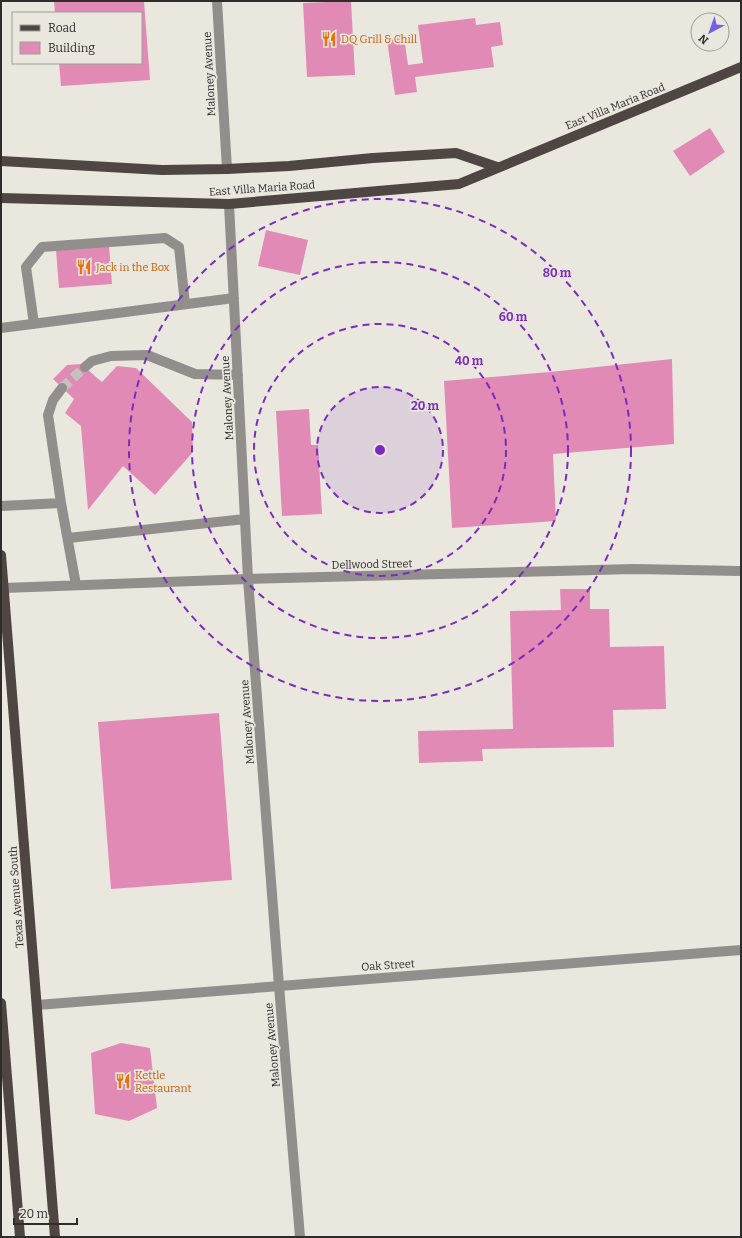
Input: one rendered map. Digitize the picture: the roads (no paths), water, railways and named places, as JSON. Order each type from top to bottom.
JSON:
[{"type":"main road","name":"East Villa Maria Road","points":[[1,198],[229,204],[459,184],[741,67]]},
{"type":"main road","name":"East Villa Maria Road","points":[[1,161],[162,170],[227,169],[289,166],[456,153],[497,167]]},
{"type":"main road","name":"Texas Avenue South","points":[[1,555],[55,1237]]},
{"type":"main road","points":[[1,1003],[20,1237]]},
{"type":"street","name":"Maloney Avenue","points":[[217,1],[227,169]]},
{"type":"street","name":"Maloney Avenue","points":[[229,204],[248,579],[278,986],[300,1237]]},
{"type":"street","points":[[34,324],[26,267],[42,247],[165,238],[179,248],[185,304]]},
{"type":"street","points":[[1,328],[234,298]]},
{"type":"street","points":[[85,367],[92,361],[111,356],[147,355],[195,374],[238,375]]},
{"type":"street","points":[[62,388],[53,400],[48,415],[61,503],[76,585]]},
{"type":"street","points":[[1,506],[61,503]]},
{"type":"street","points":[[68,538],[245,520]]},
{"type":"street","name":"Dellwood Street","points":[[4,588],[248,579],[634,569],[741,571]]},
{"type":"street","name":"Oak Street","points":[[37,1006],[741,950]]},
{"type":"tunnel","points":[[62,388],[85,367]]},
{"type":"place","name":"DQ Grill & Chill","points":[[329,39]]},
{"type":"place","name":"Jack in the Box","points":[[84,267]]},
{"type":"place","name":"Kettle Restaurant","points":[[123,1081]]}]
